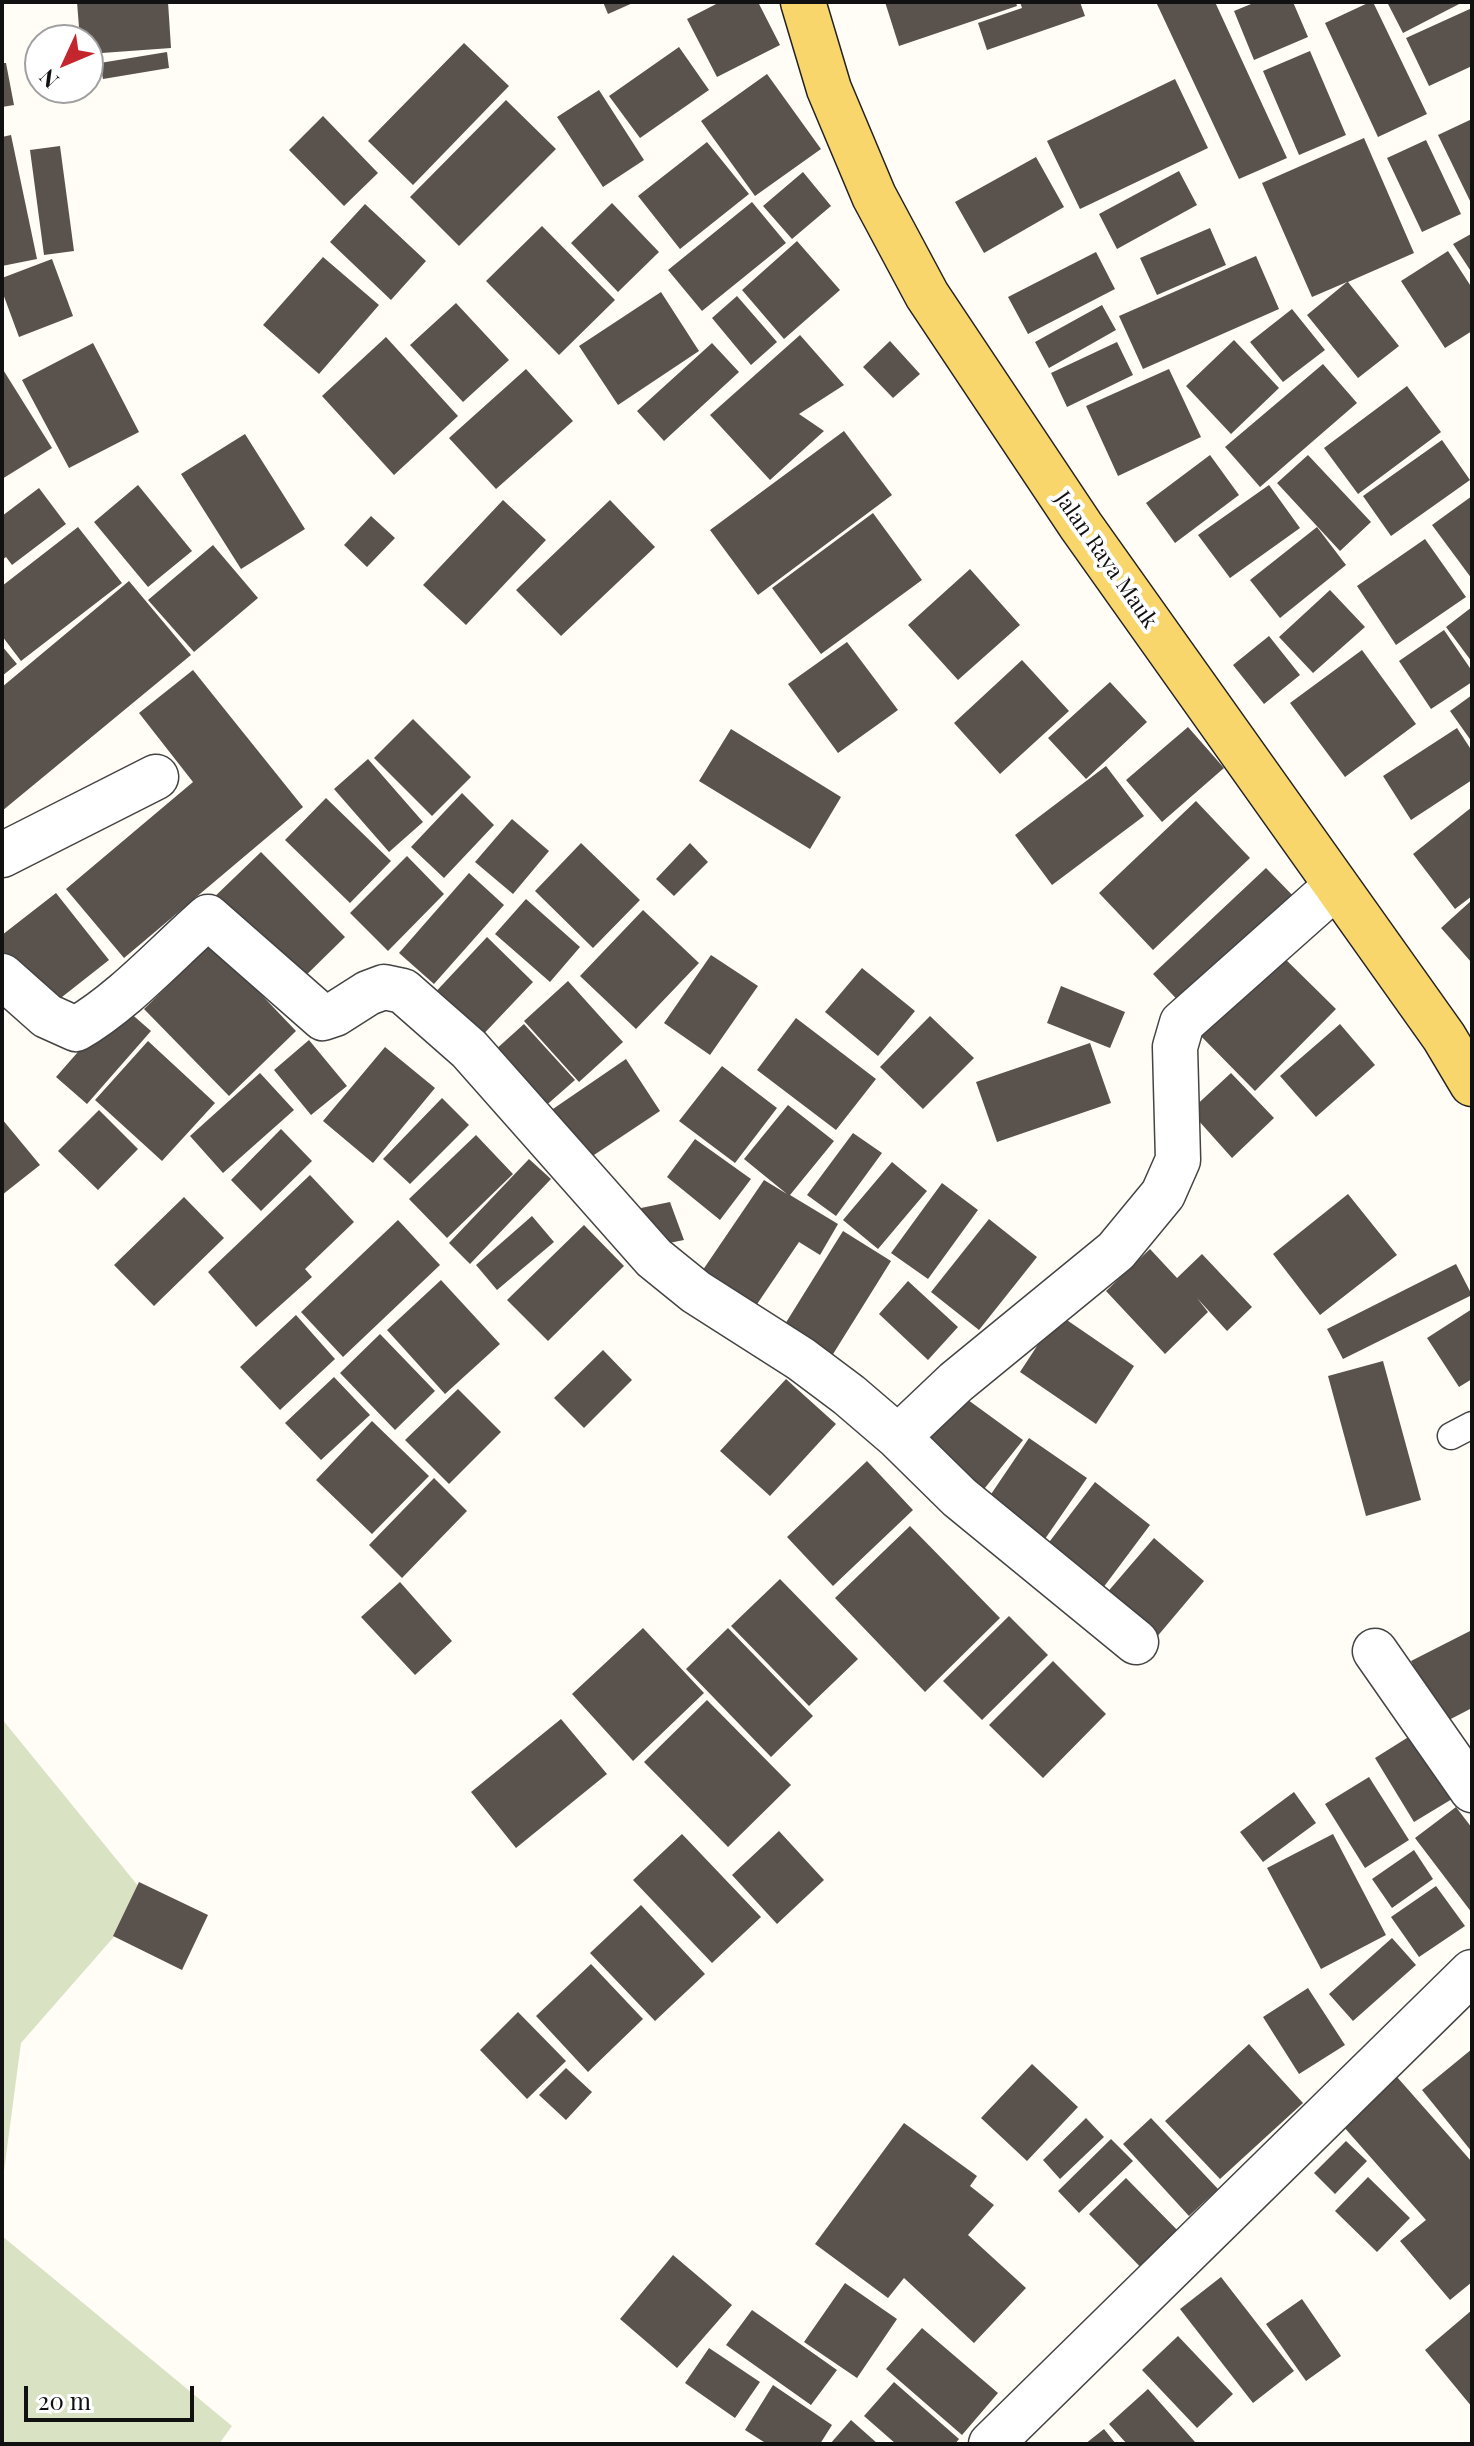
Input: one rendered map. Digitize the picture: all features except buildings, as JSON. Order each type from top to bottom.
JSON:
[{"type":"main road","name":"Jalan Raya Mauk","points":[[803,2],[829,89],[874,196],[927,295],[1081,526],[1444,1037],[1472,1084]]},
{"type":"street","points":[[2,855],[156,777]]},
{"type":"street","points":[[898,1437],[956,1382],[1116,1251],[1163,1194],[1178,1160],[1175,1047],[1182,1023],[1336,886]]},
{"type":"street","points":[[2,976],[47,1016],[76,1029],[208,917],[323,1018],[384,987],[403,991],[469,1049],[654,1258],[696,1292],[837,1386],[898,1437],[959,1497],[1136,1642]]},
{"type":"street","points":[[1375,1651],[1472,1790]]},
{"type":"street","points":[[991,2444],[1472,1972]]},
{"type":"green space","points":[[2,1719],[148,1898],[21,2043],[2,2186]]},
{"type":"green space","points":[[2,2236],[232,2426],[219,2444],[2,2444]]}]
